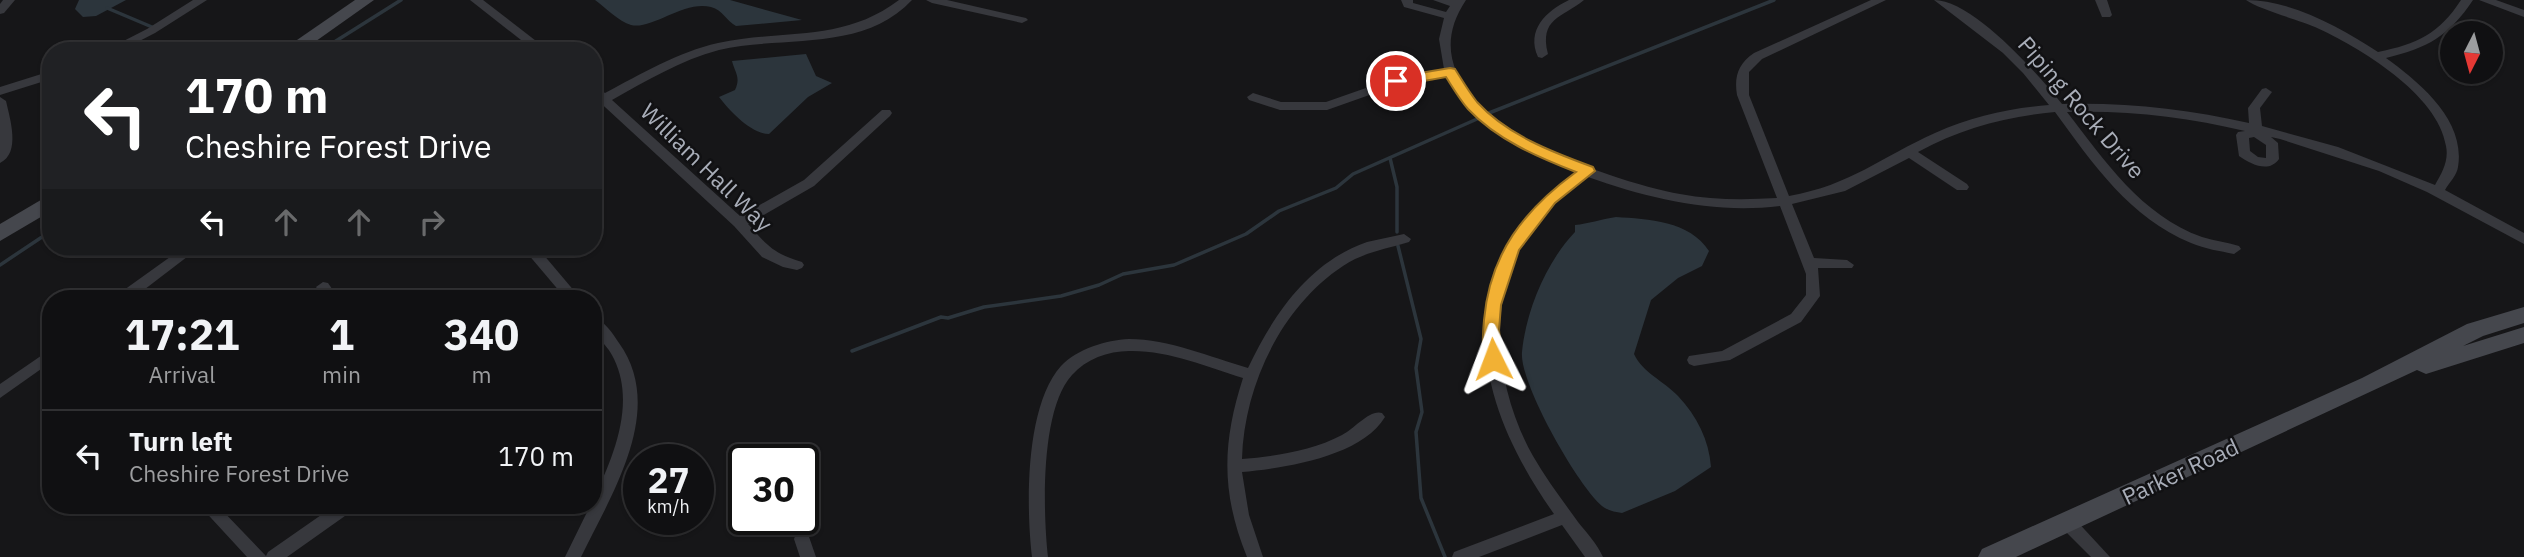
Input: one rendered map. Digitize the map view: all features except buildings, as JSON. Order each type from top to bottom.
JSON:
[{"type":"street","points":[[0,11],[9,0]]},
{"type":"street","points":[[128,42],[201,0]]},
{"type":"street","points":[[342,18],[366,0]]},
{"type":"street","points":[[304,42],[375,0]]},
{"type":"street","points":[[477,0],[531,42]]},
{"type":"street","points":[[606,98],[672,63],[701,52],[740,43],[849,32],[878,22],[906,0]]},
{"type":"street","points":[[932,0],[1022,20]]},
{"type":"street","points":[[1407,0],[1409,6],[1455,7]]},
{"type":"street","points":[[1439,0],[1455,7]]},
{"type":"street","points":[[1542,54],[1538,40],[1544,23],[1563,7],[1578,0]]},
{"type":"street","points":[[1694,360],[1712,359],[1736,351],[1802,313],[1812,296],[1814,284],[1809,263],[1743,95],[1740,77],[1744,69],[1758,56],[1880,0]]},
{"type":"street","name":"Piping Rock Drive","points":[[1940,0],[1975,23],[2007,50],[2103,170],[2144,208],[2186,237],[2234,249]]},
{"type":"street","points":[[2101,0],[2106,15]]},
{"type":"street","points":[[2252,0],[2323,26],[2377,56],[2403,76],[2445,123],[2453,146],[2454,166],[2446,184],[2437,192]]},
{"type":"street","points":[[2377,56],[2435,38],[2444,32],[2467,0]]},
{"type":"street","points":[[2485,0],[2524,14]]},
{"type":"street","points":[[1455,7],[1445,41],[1450,72],[1473,105],[1500,129],[1542,153],[1587,171],[1634,188],[1686,200],[1730,204],[1785,201],[1816,195],[1849,184],[1938,136],[1980,120],[2013,113],[2056,108],[2163,112],[2255,130],[2368,163],[2437,192],[2524,239]]},
{"type":"street","points":[[1253,97],[1280,106],[1327,106],[1407,78],[1450,72]]},
{"type":"street","points":[[0,91],[42,78]]},
{"type":"street","points":[[2255,130],[2254,108],[2266,92]]},
{"type":"street","name":"William Hall Way","points":[[602,95],[739,223],[767,254],[797,265]]},
{"type":"street","points":[[0,101],[7,138],[0,159]]},
{"type":"street","points":[[739,223],[809,183],[886,113]]},
{"type":"street","points":[[1909,152],[1962,187]]},
{"type":"street","points":[[1587,171],[1543,206],[1511,249],[1497,285],[1491,330],[1495,375],[1512,428],[1536,473],[1595,557]]},
{"type":"street","points":[[0,234],[42,207]]},
{"type":"street","points":[[1255,557],[1238,505],[1234,466],[1237,425],[1253,375],[1285,315],[1324,272],[1361,249],[1404,239]]},
{"type":"street","points":[[134,290],[181,256]]},
{"type":"street","points":[[537,256],[566,290]]},
{"type":"street","points":[[1809,263],[1847,265]]},
{"type":"street","name":"Parker Road","points":[[1991,557],[2370,384],[2475,330],[2524,314]]},
{"type":"street","points":[[602,333],[616,349],[623,363],[631,394],[628,428],[619,458],[602,487]]},
{"type":"street","name":"Parker Road","points":[[2370,384],[2524,335]]},
{"type":"street","points":[[1040,557],[1036,498],[1043,439],[1052,396],[1068,368],[1097,351],[1131,345],[1253,375]]},
{"type":"street","points":[[0,392],[42,361]]},
{"type":"street","points":[[1234,466],[1302,456],[1353,438],[1368,428],[1377,417]]},
{"type":"street","points":[[216,514],[258,557]]},
{"type":"street","points":[[274,557],[335,514]]},
{"type":"street","points":[[573,557],[590,514]]},
{"type":"street","points":[[1460,557],[1566,517]]},
{"type":"street","points":[[2067,522],[2102,557]]},
{"type":"street","points":[[802,539],[808,557]]},
{"type":"shaded area","points":[[79,0],[126,0],[96,16],[83,17],[75,9]]},
{"type":"shaded area","points":[[595,0],[730,0],[802,20],[736,26],[715,8],[701,6],[649,23],[631,25],[617,18]]},
{"type":"shaded area","points":[[806,54],[816,76],[832,83],[808,97],[769,134],[748,126],[719,97],[735,90],[737,86],[737,75],[732,61]]},
{"type":"shaded area","points":[[1616,217],[1654,221],[1680,228],[1691,233],[1709,251],[1702,266],[1678,278],[1651,300],[1634,354],[1648,372],[1672,391],[1691,412],[1705,438],[1711,467],[1675,491],[1622,513],[1602,506],[1565,457],[1530,386],[1522,352],[1533,303],[1555,257],[1575,232],[1575,225]]},
{"type":"waterway","points":[[334,42],[401,0]]},
{"type":"waterway","points":[[1489,113],[1774,0]]},
{"type":"waterway","points":[[107,8],[152,27]]},
{"type":"waterway","points":[[852,351],[941,317],[948,318],[984,307],[1061,296],[1099,285],[1123,274],[1174,265],[1246,234],[1279,211],[1336,188],[1353,174],[1477,119]]},
{"type":"waterway","points":[[1390,158],[1397,187],[1397,232]]},
{"type":"waterway","points":[[0,265],[42,237]]},
{"type":"waterway","points":[[1398,246],[1421,339],[1416,368],[1422,412],[1416,432],[1421,498],[1445,557]]},
{"type":"route","points":[[1396,81],[1450,72],[1473,105],[1500,129],[1542,153],[1587,171],[1563,188],[1536,213],[1511,249],[1497,285],[1493,305],[1493,359]]}]
